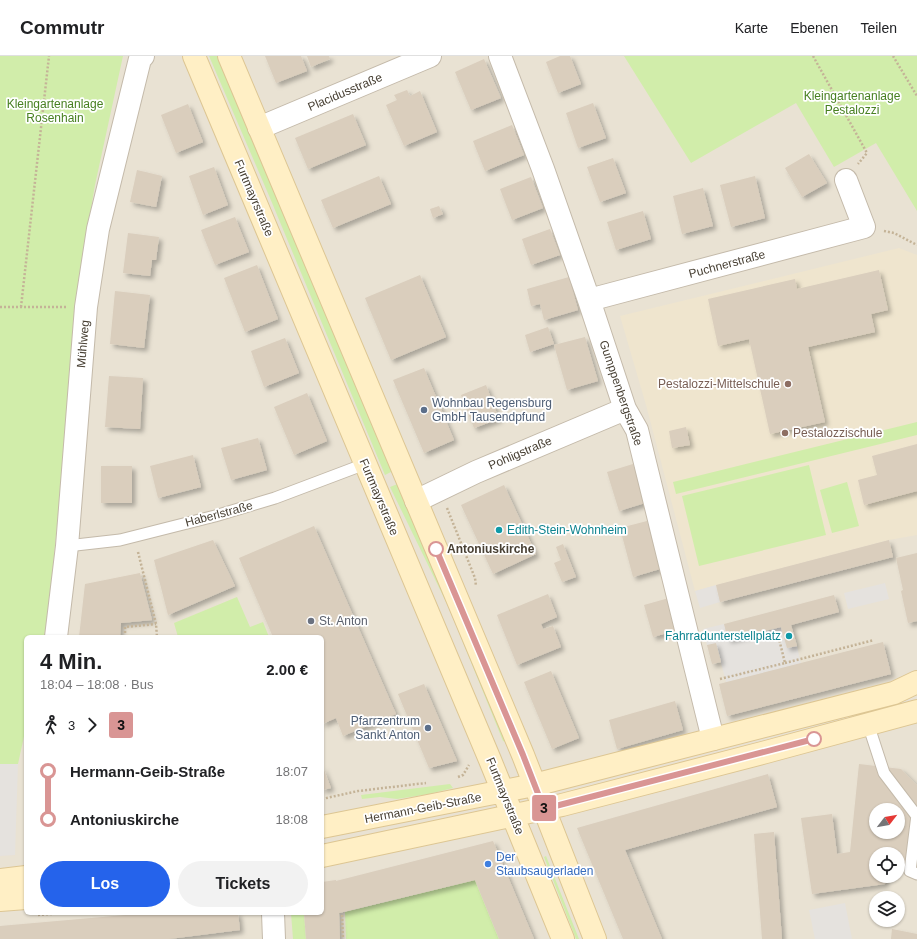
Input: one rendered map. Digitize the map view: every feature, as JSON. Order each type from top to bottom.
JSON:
[{"type":"main road","name":"Furtmayrstraße","points":[[194,56],[503,792],[563,939]]},
{"type":"main road","points":[[230,56],[523,755],[595,939]]},
{"type":"main road","name":"Hermann-Geib-Straße","points":[[324,827],[534,785],[894,693],[917,682]]},
{"type":"main road","points":[[324,856],[544,809],[759,754],[917,711]]},
{"type":"main road","points":[[0,880],[24,877]]},
{"type":"main road","points":[[0,900],[24,898]]},
{"type":"street","name":"Mühlweg","points":[[56,635],[67,546],[86,306],[98,229],[140,59],[143,56]]},
{"type":"street","name":"Placidusstraße","points":[[259,128],[430,56]]},
{"type":"street","name":"Gumppenbergstraße","points":[[500,56],[543,169],[590,300],[625,409],[637,430],[713,739]]},
{"type":"street","points":[[846,180],[864,227]]},
{"type":"street","name":"Puchnerstraße","points":[[590,300],[864,227]]},
{"type":"street","name":"Pohligstraße","points":[[416,501],[476,472],[625,409]]},
{"type":"street","points":[[273,915],[274,939]]},
{"type":"lane","name":"Haberlstraße","points":[[67,546],[120,540],[215,516],[275,498],[365,464]]},
{"type":"lane","points":[[868,724],[884,773],[917,815],[910,871],[917,874]]},
{"type":"path","points":[[21,307],[49,56]]},
{"type":"path","points":[[813,56],[867,153],[846,180]]},
{"type":"path","points":[[893,56],[917,96]]},
{"type":"path","points":[[864,227],[894,233],[917,245]]},
{"type":"path","points":[[0,307],[86,306]]},
{"type":"path","points":[[134,536],[156,624],[157,635]]},
{"type":"path","points":[[126,635],[125,627],[156,624]]},
{"type":"path","points":[[778,635],[785,663]]},
{"type":"path","points":[[700,684],[874,640]]},
{"type":"path","points":[[457,777],[463,775],[471,761]]},
{"type":"path","points":[[324,799],[358,791],[430,783]]},
{"type":"path","points":[[342,915],[343,939]]},
{"type":"shaded area","points":[[0,56],[917,56],[917,939],[0,939]]},
{"type":"shaded area","name":"Pestalozzischule","points":[[899,248],[917,255],[917,535],[889,540],[695,591],[646,405],[620,316]]},
{"type":"shaded area","points":[[885,583],[889,599],[848,609],[844,593]]},
{"type":"shaded area","points":[[716,585],[720,602],[700,608],[695,591]]},
{"type":"shaded area","points":[[724,624],[728,640],[781,627],[787,648],[797,646],[801,664],[726,682],[716,644],[707,645],[703,629]]},
{"type":"shaded area","points":[[0,764],[18,764],[15,855],[0,856]]},
{"type":"shaded area","points":[[845,903],[852,939],[815,939],[809,910]]},
{"type":"green space","name":"Kleingartenanlage Rosenhain","points":[[0,56],[123,56],[95,185],[82,263],[47,629],[46,635],[24,635],[24,736],[18,764],[0,764]]},
{"type":"green space","points":[[209,56],[219,56],[395,470],[385,475],[270,198]]},
{"type":"green space","name":"Kleingartenanlage Pestalozzi","points":[[624,56],[917,56],[917,211],[876,143],[834,167],[796,103],[691,163]]},
{"type":"green space","points":[[917,422],[917,435],[676,494],[673,482]]},
{"type":"green space","points":[[809,465],[826,535],[699,566],[682,496]]},
{"type":"green space","points":[[847,482],[859,526],[832,533],[820,490]]},
{"type":"green space","points":[[400,483],[510,744],[503,741],[449,608],[390,487]]},
{"type":"green space","points":[[237,597],[250,627],[263,622],[268,635],[177,635],[174,623]]},
{"type":"green space","points":[[450,784],[453,788],[429,794],[397,799],[380,797],[362,799],[361,795]]},
{"type":"green space","points":[[546,856],[579,939],[576,939],[544,857]]},
{"type":"green space","points":[[475,880],[499,939],[346,939],[345,912]]},
{"type":"green space","points":[[291,915],[304,915],[306,939],[293,939]]},
{"type":"building","points":[[265,56],[301,56],[307,71],[276,83]]},
{"type":"building","points":[[307,56],[329,56],[330,59],[311,67]]},
{"type":"building","points":[[560,56],[570,56],[581,84],[558,93],[546,62]]},
{"type":"building","points":[[484,59],[501,98],[471,110],[455,72]]},
{"type":"building","points":[[407,90],[410,96],[420,91],[437,132],[404,146],[386,105],[397,100],[394,95]]},
{"type":"building","points":[[593,103],[606,138],[578,148],[566,113]]},
{"type":"building","points":[[188,104],[203,142],[176,153],[161,115]]},
{"type":"building","points":[[353,114],[366,145],[308,169],[295,138]]},
{"type":"building","points":[[512,125],[524,155],[485,171],[473,141]]},
{"type":"building","points":[[809,154],[827,183],[802,197],[785,168]]},
{"type":"building","points":[[613,158],[626,193],[600,202],[587,167]]},
{"type":"building","points":[[214,167],[228,205],[203,215],[189,176]]},
{"type":"building","points":[[137,170],[162,176],[156,207],[130,202]]},
{"type":"building","points":[[379,176],[391,204],[333,228],[321,200]]},
{"type":"building","points":[[755,176],[765,218],[731,227],[720,185]]},
{"type":"building","points":[[531,177],[543,208],[512,220],[500,189]]},
{"type":"building","points":[[703,188],[713,226],[682,234],[673,196]]},
{"type":"building","points":[[439,206],[443,214],[433,218],[430,209]]},
{"type":"building","points":[[643,211],[651,239],[616,250],[607,222]]},
{"type":"building","points":[[235,217],[249,252],[215,265],[201,230]]},
{"type":"building","points":[[550,229],[560,255],[531,265],[522,239]]},
{"type":"building","points":[[128,233],[159,237],[156,260],[152,260],[150,276],[123,273]]},
{"type":"building","points":[[257,265],[278,319],[245,332],[224,278]]},
{"type":"building","name":"Pestalozzi-Mittelschule","points":[[879,270],[888,310],[871,314],[875,332],[808,347],[825,422],[770,434],[749,339],[718,346],[708,299],[795,279],[797,289]]},
{"type":"building","points":[[420,275],[446,337],[391,360],[365,298]]},
{"type":"building","points":[[569,277],[578,310],[544,320],[540,304],[531,306],[527,289]]},
{"type":"building","points":[[115,291],[150,295],[144,348],[110,344]]},
{"type":"building","points":[[548,327],[554,344],[530,352],[525,335]]},
{"type":"building","points":[[585,337],[598,381],[567,390],[554,345]]},
{"type":"building","points":[[285,338],[299,373],[264,387],[251,351]]},
{"type":"building","name":"Wohnbau Regensburg GmbH Tausendpfund","points":[[424,368],[454,440],[424,453],[393,380]]},
{"type":"building","points":[[109,376],[143,378],[140,429],[105,427]]},
{"type":"building","points":[[486,385],[499,419],[474,428],[461,395]]},
{"type":"building","points":[[307,393],[327,441],[294,455],[274,407]]},
{"type":"building","points":[[686,427],[690,445],[672,448],[669,431]]},
{"type":"building","points":[[258,438],[267,470],[231,480],[221,448]]},
{"type":"building","points":[[917,444],[917,491],[864,505],[858,480],[877,475],[872,456]]},
{"type":"building","points":[[193,455],[201,487],[158,498],[150,466]]},
{"type":"building","points":[[633,464],[645,503],[619,511],[607,472]]},
{"type":"building","points":[[101,466],[132,466],[132,503],[101,503]]},
{"type":"building","name":"Edith-Stein-Wohnheim","points":[[504,485],[536,554],[493,574],[461,505]]},
{"type":"building","points":[[647,521],[660,569],[633,577],[620,528]]},
{"type":"building","name":"St. Anton","points":[[314,526],[396,714],[343,736],[336,718],[324,723],[324,635],[272,635],[239,558]]},
{"type":"building","points":[[213,540],[235,586],[168,615],[154,560]]},
{"type":"building","points":[[889,540],[893,557],[720,602],[716,585]]},
{"type":"building","points":[[563,544],[576,577],[562,582],[554,563],[561,560],[556,547]]},
{"type":"building","points":[[917,553],[917,621],[908,623],[896,558]]},
{"type":"building","points":[[140,573],[152,620],[121,623],[120,635],[79,635],[85,584]]},
{"type":"building","points":[[548,594],[557,617],[541,624],[543,629],[553,626],[561,647],[517,665],[497,615]]},
{"type":"building","points":[[834,595],[839,612],[791,625],[797,646],[787,648],[781,627],[728,640],[724,624]]},
{"type":"building","points":[[669,598],[678,630],[653,637],[644,605]]},
{"type":"building","points":[[883,642],[891,674],[727,716],[719,684]]},
{"type":"building","points":[[716,643],[721,662],[712,664],[707,645]]},
{"type":"building","points":[[551,671],[579,738],[552,749],[524,682]]},
{"type":"building","name":"Pfarrzentrum Sankt Anton","points":[[424,684],[457,761],[429,768],[398,694]]},
{"type":"building","points":[[675,701],[683,730],[617,749],[609,720]]},
{"type":"building","points":[[859,764],[901,769],[917,785],[917,869],[905,868],[905,847],[869,847],[869,883],[885,884],[812,894],[801,818],[832,814],[837,854],[850,852]]},
{"type":"building","points":[[324,770],[331,788],[324,790]]},
{"type":"building","points":[[768,774],[777,807],[625,850],[662,939],[623,939],[577,828]]},
{"type":"building","points":[[774,832],[782,939],[762,939],[754,834]]},
{"type":"building","points":[[493,841],[534,939],[499,939],[475,880],[339,913],[340,939],[306,939],[304,915],[324,915],[324,882],[336,881]]},
{"type":"building","points":[[125,915],[238,915],[240,930],[169,939],[0,939],[0,926]]},
{"type":"building","points":[[892,929],[917,934],[917,939],[891,939]]},
{"type":"bus line","name":"3","points":[[436,549],[523,755],[544,809],[814,739]]},
{"type":"place","name":"Pestalozzi-Mittelschule","points":[[788,384]]},
{"type":"place","name":"Wohnbau Regensburg GmbH Tausendpfund","points":[[424,410]]},
{"type":"place","name":"Pestalozzischule","points":[[785,433]]},
{"type":"place","name":"Edith-Stein-Wohnheim","points":[[499,530]]},
{"type":"place","name":"Antoniuskirche","points":[[436,549]]},
{"type":"place","name":"St. Anton","points":[[311,621]]},
{"type":"place","name":"Fahrradunterstellplatz","points":[[789,636]]},
{"type":"place","name":"Pfarrzentrum Sankt Anton","points":[[428,728]]},
{"type":"place","name":"Der Staubsaugerladen","points":[[488,864]]}]
